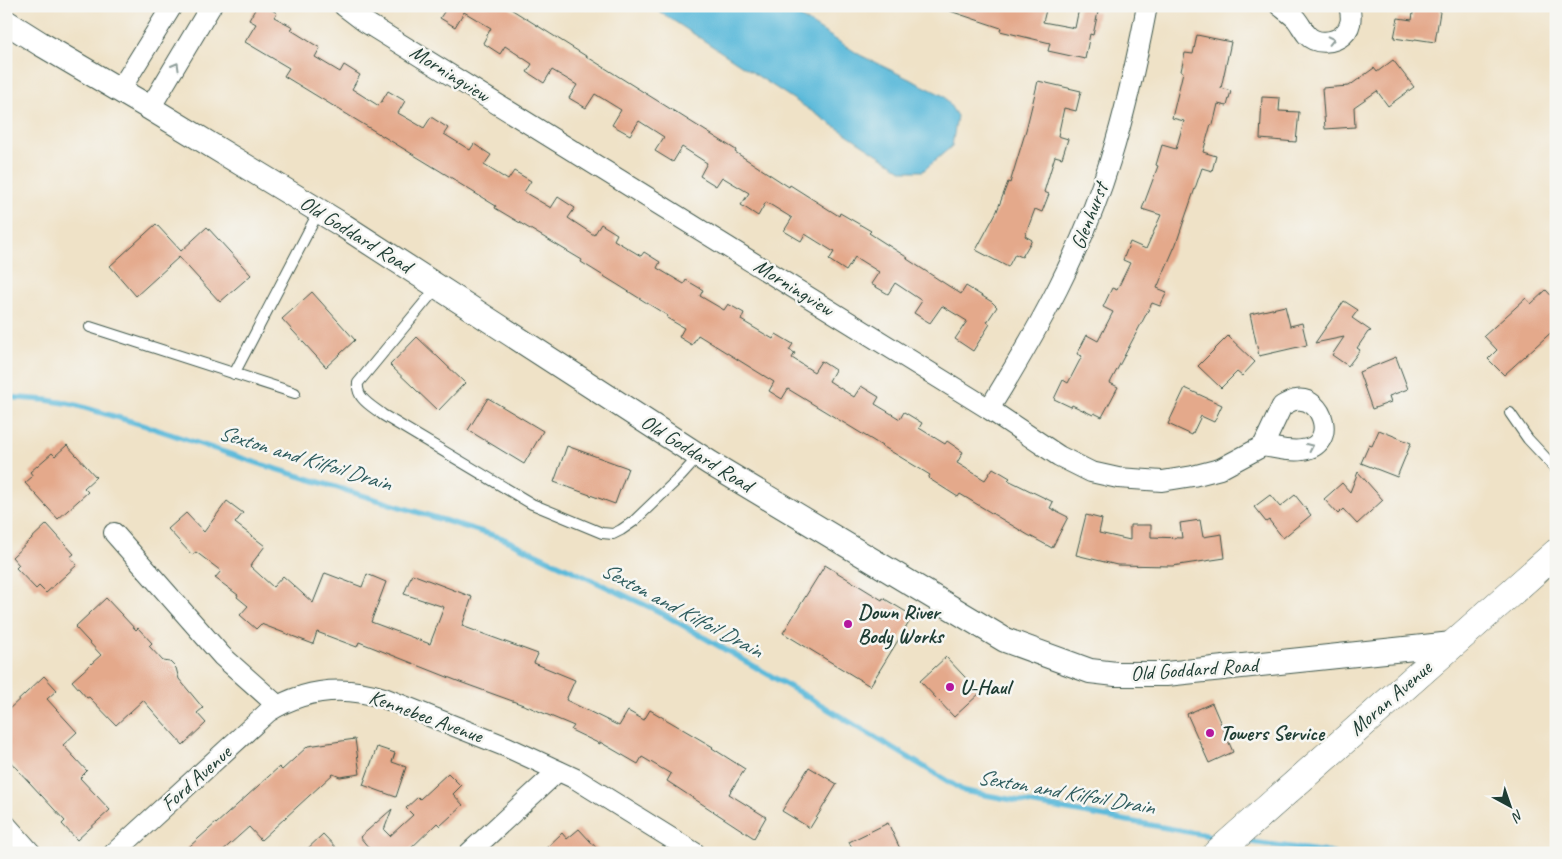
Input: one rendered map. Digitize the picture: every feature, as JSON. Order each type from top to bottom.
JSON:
[{"type":"main road","name":"Moran Avenue","points":[[1217,853],[1556,553]]},
{"type":"street","points":[[150,108],[211,6]]},
{"type":"street","name":"Morningview","points":[[344,6],[365,22],[989,408],[1059,456],[1090,472],[1118,478],[1162,481],[1193,476],[1220,468],[1263,446]]},
{"type":"street","name":"Glenhurst","points":[[989,408],[1047,310],[1073,258],[1095,204],[1110,162],[1126,106],[1147,6]]},
{"type":"street","points":[[1280,6],[1294,17],[1308,36],[1322,42],[1332,41],[1347,32],[1351,23],[1349,6]]},
{"type":"street","points":[[120,90],[170,9],[198,28]]},
{"type":"street","name":"Old Goddard Road","points":[[6,22],[319,210],[698,456],[1005,640],[1090,671],[1116,674],[1166,674],[1452,644]]},
{"type":"street","points":[[114,533],[222,656],[278,706]]},
{"type":"street","name":"Kennebec Avenue","points":[[278,706],[302,695],[324,690],[368,693],[508,747],[558,771],[614,802],[695,853]]},
{"type":"street","name":"Ford Avenue","points":[[114,853],[255,723],[278,706]]},
{"type":"street","points":[[469,853],[558,771]]},
{"type":"street","points":[[6,825],[31,853]]},
{"type":"lane","points":[[234,374],[319,210]]},
{"type":"lane","points":[[438,286],[358,383],[357,390],[362,399],[383,415],[532,504],[602,534],[613,534],[634,521],[681,476],[698,456]]},
{"type":"lane","points":[[90,327],[295,393]]},
{"type":"lane","points":[[1510,413],[1528,439],[1556,469]]},
{"type":"water","points":[[651,6],[783,6],[860,55],[944,96],[957,116],[952,146],[923,171],[903,171]]},
{"type":"building","points":[[257,6],[265,6],[277,13],[274,17],[293,27],[291,30],[320,48],[315,57],[340,72],[344,65],[360,75],[352,89],[379,106],[388,91],[405,101],[398,113],[424,128],[431,117],[448,128],[444,134],[470,150],[474,144],[491,155],[484,165],[508,180],[514,171],[531,181],[524,192],[551,208],[558,197],[575,208],[568,218],[594,235],[601,224],[617,234],[614,240],[641,256],[644,252],[660,262],[657,268],[684,284],[686,280],[703,290],[700,296],[724,310],[728,304],[744,313],[741,320],[773,339],[776,334],[793,344],[789,350],[795,353],[792,358],[814,372],[821,361],[835,370],[829,381],[854,397],[861,386],[879,397],[875,404],[900,419],[904,412],[922,423],[919,428],[945,444],[947,441],[963,452],[957,463],[985,480],[993,468],[1010,478],[1008,480],[1053,502],[1050,508],[1068,517],[1052,548],[960,494],[958,497],[928,478],[930,475],[788,389],[782,399],[769,391],[774,382],[698,335],[692,345],[679,337],[684,328],[667,318],[668,316],[581,262],[582,260],[495,208],[496,206],[455,180],[284,76],[289,68],[245,42],[256,24],[249,20]]},
{"type":"building","points":[[448,6],[506,6],[736,150],[735,152],[789,187],[790,185],[839,216],[840,213],[871,231],[869,233],[961,294],[966,286],[992,302],[997,307],[987,322],[990,324],[973,351],[955,339],[967,321],[942,306],[930,323],[914,313],[922,301],[895,283],[888,294],[871,284],[879,272],[855,257],[846,271],[829,260],[834,252],[805,234],[801,241],[784,231],[792,218],[766,202],[758,216],[741,205],[749,193],[722,177],[716,186],[700,176],[707,163],[682,147],[673,162],[655,151],[664,137],[639,121],[630,135],[612,125],[621,110],[595,94],[586,108],[569,98],[577,85],[552,70],[544,83],[527,72],[532,64],[505,46],[500,54],[483,43],[491,28],[464,12],[455,27],[440,18]]},
{"type":"building","points":[[944,6],[1047,6],[1043,22],[1075,28],[1079,8],[1098,12],[1093,35],[1090,34],[1085,59],[1048,51],[1050,43],[1000,31],[1001,28],[944,9]]},
{"type":"building","points":[[1414,6],[1441,6],[1435,42],[1394,38],[1398,18],[1412,20]]},
{"type":"building","points":[[1197,35],[1231,42],[1221,88],[1231,91],[1227,106],[1218,104],[1203,152],[1216,156],[1212,171],[1202,168],[1176,244],[1157,288],[1167,292],[1160,306],[1152,303],[1110,383],[1118,387],[1102,417],[1094,413],[1093,415],[1054,399],[1063,380],[1068,383],[1082,356],[1077,354],[1087,335],[1098,341],[1113,312],[1103,307],[1112,288],[1117,290],[1130,263],[1123,260],[1130,242],[1146,249],[1161,215],[1142,209],[1158,166],[1156,165],[1162,145],[1176,149],[1184,121],[1172,118],[1183,72],[1181,71],[1185,53],[1193,54]]},
{"type":"building","points":[[1393,60],[1414,87],[1388,106],[1377,91],[1354,107],[1355,127],[1325,129],[1322,88],[1349,86],[1374,68],[1377,72]]},
{"type":"building","points":[[1038,81],[1081,91],[1076,111],[1064,108],[1058,136],[1068,139],[1062,158],[1055,156],[1044,192],[1049,194],[1042,212],[1035,209],[1025,236],[1032,240],[1022,257],[1015,254],[1008,267],[976,250],[997,211],[1008,182],[1010,183]]},
{"type":"building","points":[[1262,97],[1280,98],[1279,111],[1299,112],[1296,142],[1260,139]]},
{"type":"building","points":[[156,224],[181,251],[207,227],[251,275],[220,302],[179,257],[136,296],[110,266]]},
{"type":"building","points":[[1546,290],[1556,301],[1556,328],[1504,375],[1488,359],[1497,350],[1484,336],[1526,298],[1531,304]]},
{"type":"building","points":[[312,292],[355,340],[326,367],[282,319]]},
{"type":"building","points":[[1344,301],[1358,310],[1352,318],[1371,331],[1368,332],[1357,348],[1360,350],[1348,366],[1332,355],[1344,337],[1315,343]]},
{"type":"building","points":[[1285,306],[1290,326],[1302,323],[1307,345],[1259,356],[1250,314]]},
{"type":"building","points":[[1228,336],[1255,362],[1242,376],[1237,372],[1221,388],[1198,366]]},
{"type":"building","points":[[417,337],[465,383],[438,411],[390,365]]},
{"type":"building","points":[[1396,357],[1408,389],[1389,396],[1391,402],[1372,409],[1359,372]]},
{"type":"building","points":[[1185,388],[1222,405],[1214,422],[1201,416],[1192,435],[1168,424]]},
{"type":"building","points":[[488,398],[543,431],[524,464],[468,430]]},
{"type":"building","points":[[1379,430],[1411,443],[1397,477],[1361,463],[1369,445],[1372,446]]},
{"type":"building","points":[[67,445],[96,477],[84,488],[88,492],[58,519],[25,483],[33,476],[30,472],[52,453],[55,456]]},
{"type":"building","points":[[567,446],[628,468],[615,504],[554,482]]},
{"type":"building","points":[[1358,472],[1383,500],[1357,524],[1343,509],[1338,514],[1324,499],[1342,483],[1350,492]]},
{"type":"building","points":[[1270,495],[1280,507],[1295,495],[1311,515],[1283,538],[1269,520],[1266,522],[1254,507]]},
{"type":"building","points":[[227,501],[243,513],[235,523],[265,546],[250,566],[273,587],[283,576],[313,603],[325,573],[362,587],[367,574],[386,582],[371,622],[430,644],[444,607],[404,594],[412,574],[472,597],[462,626],[538,654],[534,663],[575,680],[566,700],[619,726],[628,711],[644,720],[650,710],[713,747],[745,769],[729,794],[766,817],[754,838],[667,781],[671,774],[642,757],[638,764],[600,742],[600,744],[571,730],[574,726],[529,707],[359,642],[357,647],[317,632],[313,644],[261,624],[256,629],[240,615],[248,606],[237,597],[238,595],[215,578],[221,571],[196,552],[192,555],[168,529],[186,513],[204,532]]},
{"type":"building","points":[[1086,515],[1102,519],[1099,533],[1130,540],[1130,525],[1151,525],[1151,537],[1182,538],[1180,523],[1200,520],[1203,537],[1222,534],[1225,558],[1172,566],[1117,565],[1076,555]]},
{"type":"building","points":[[47,524],[74,554],[70,557],[77,565],[46,593],[39,586],[36,589],[16,568],[19,565],[12,557]]},
{"type":"building","name":"Down River Body Works","points":[[825,565],[882,600],[883,598],[913,616],[870,686],[783,633]]},
{"type":"building","points":[[106,598],[136,630],[138,628],[152,643],[149,646],[163,661],[170,662],[176,668],[179,679],[203,708],[197,713],[206,723],[183,745],[143,700],[116,725],[72,681],[101,655],[75,627]]},
{"type":"building","name":"U-Haul","points":[[946,657],[980,693],[954,717],[920,681]]},
{"type":"building","points":[[44,676],[57,690],[47,699],[77,732],[63,745],[87,771],[80,778],[110,810],[77,840],[62,824],[65,821],[6,757],[6,712]]},
{"type":"building","name":"Towers Service","points":[[1212,703],[1233,752],[1209,763],[1187,714]]},
{"type":"building","points":[[355,739],[360,774],[340,777],[333,774],[261,840],[249,827],[220,853],[182,853],[279,767],[282,770],[308,746]]},
{"type":"building","points":[[377,747],[395,753],[392,762],[406,767],[396,797],[363,785]]},
{"type":"building","points":[[809,767],[837,784],[810,828],[782,811]]},
{"type":"building","points":[[448,773],[461,786],[453,794],[463,805],[440,826],[437,823],[406,853],[373,853],[360,837],[392,809],[384,830],[390,836],[413,815],[406,808],[418,797],[420,799]]},
{"type":"building","points":[[888,823],[902,853],[854,853],[849,842]]},
{"type":"building","points":[[579,829],[601,853],[541,853],[562,833],[567,839]]},
{"type":"building","points":[[323,834],[341,853],[303,853]]},
{"type":"waterway","name":"Sexton and Kilfoil Drain","points":[[6,397],[72,404],[502,538],[658,611],[818,703],[964,791],[1222,838]]},
{"type":"waterway","name":"Sexton and Kilfoil Drain","points":[[1244,841],[1333,853]]},
{"type":"place","name":"Down River Body Works","points":[[848,624]]},
{"type":"place","name":"U-Haul","points":[[950,687]]},
{"type":"place","name":"Towers Service","points":[[1210,733]]}]
